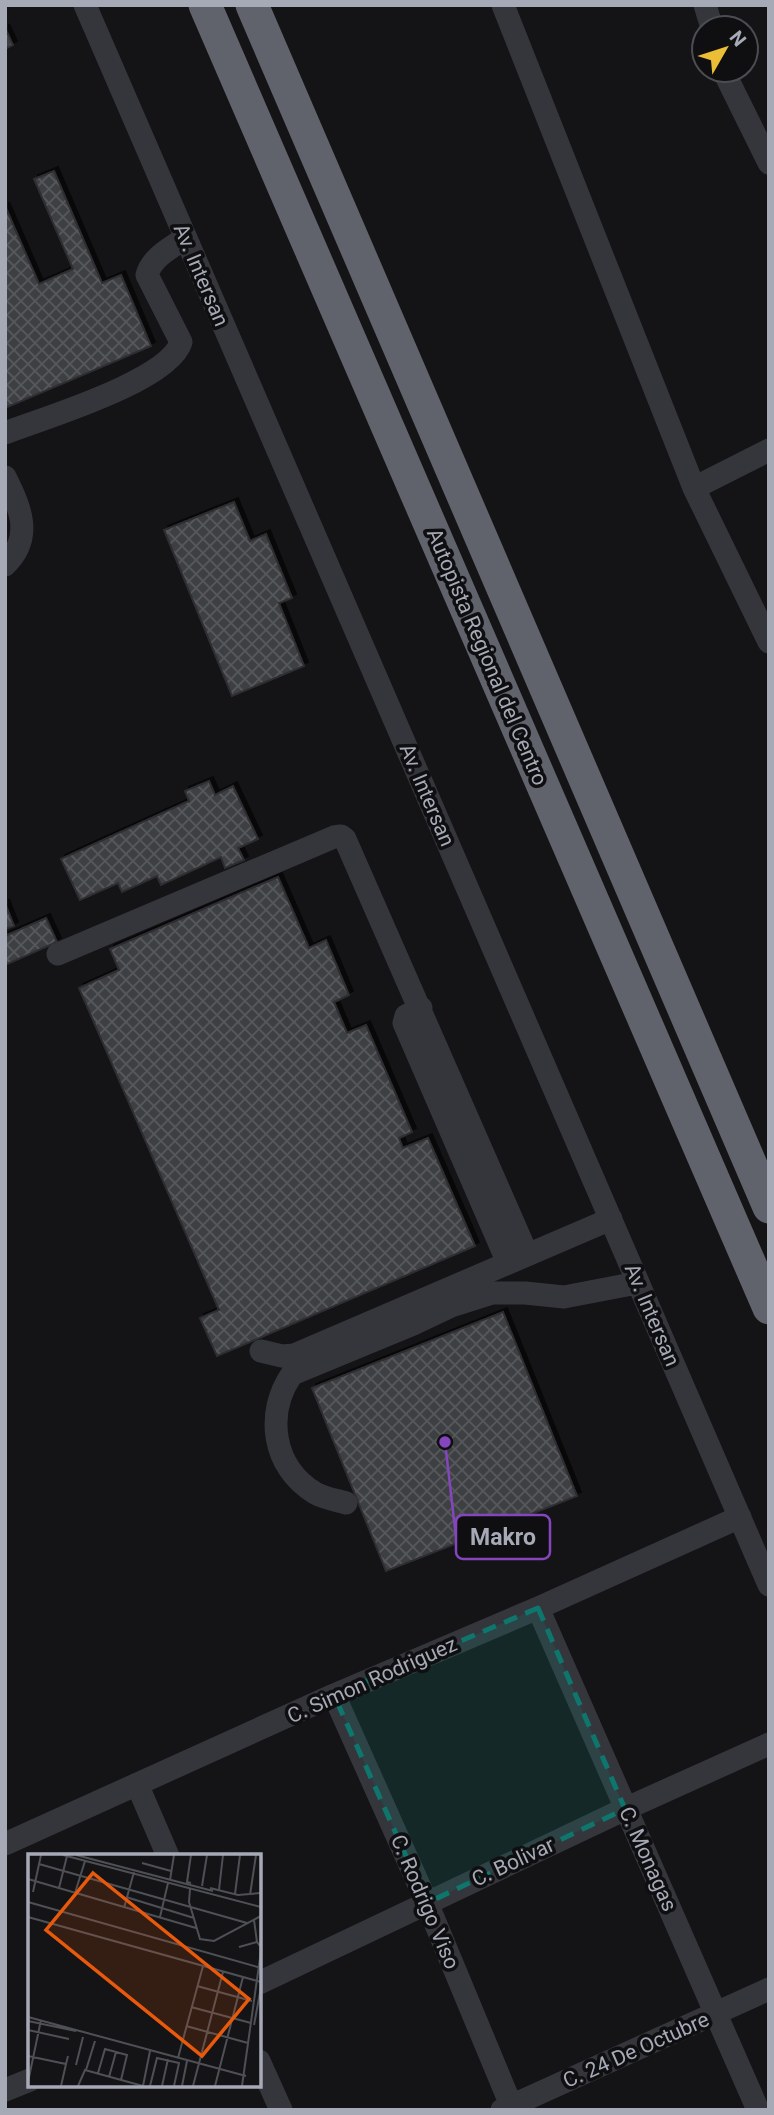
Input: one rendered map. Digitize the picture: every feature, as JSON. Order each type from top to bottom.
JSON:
[{"type":"highway","name":"Autopista Regional del Centro","points":[[205,5],[769,1308]]},
{"type":"highway","name":"Autopista Regional del Centro","points":[[253,5],[769,1208]]},
{"type":"street","name":"Av. Intersan","points":[[85,5],[769,1585]]},
{"type":"street","points":[[503,5],[694,488],[769,642]]},
{"type":"street","points":[[730,84],[769,163]]},
{"type":"street","points":[[5,433],[136,383],[174,356],[181,342],[147,275],[155,260],[185,238]]},
{"type":"street","points":[[694,488],[769,450]]},
{"type":"street","points":[[5,477],[19,504],[24,532],[14,556],[5,565]]},
{"type":"street","points":[[58,954],[341,836],[345,839],[421,1008],[406,1016],[404,1023],[518,1258]]},
{"type":"street","points":[[261,1351],[282,1356],[294,1354],[611,1219]]},
{"type":"street","points":[[346,1503],[316,1494],[296,1478],[282,1461],[277,1410],[283,1387],[292,1374],[451,1306],[492,1293],[564,1297],[637,1283]]},
{"type":"street","name":"C. Simon Rodriguez","points":[[5,1844],[334,1695],[538,1608],[740,1517]]},
{"type":"street","name":"C. Monagas","points":[[538,1608],[758,2110]]},
{"type":"street","name":"C. Rodrigo Viso","points":[[334,1695],[427,1903],[509,2108]]},
{"type":"street","name":"C. Bolivar","points":[[261,1982],[625,1809],[769,1744]]},
{"type":"street","points":[[137,1784],[167,1854]]},
{"type":"street","name":"C. 24 De Octubre","points":[[509,2108],[769,1989]]},
{"type":"street","points":[[261,2065],[281,2110]]},
{"type":"street","points":[[5,2090],[28,2081]]},
{"type":"highlighted area","points":[[538,1608],[625,1809],[427,1903],[334,1695]]},
{"type":"building","points":[[5,28],[13,45],[5,49]]},
{"type":"building","points":[[54,171],[102,283],[121,275],[151,346],[5,408],[5,206],[39,284],[73,269],[34,179]]},
{"type":"building","points":[[234,502],[250,541],[266,534],[292,598],[279,603],[304,666],[232,696],[164,530]]},
{"type":"building","points":[[209,781],[215,795],[233,786],[258,839],[238,848],[244,860],[225,868],[221,857],[161,885],[157,876],[122,892],[118,883],[80,900],[61,859],[189,801],[185,791]]},
{"type":"building","points":[[278,877],[309,948],[326,940],[349,995],[334,1002],[347,1033],[366,1025],[412,1132],[399,1138],[403,1148],[428,1138],[475,1246],[217,1356],[200,1318],[219,1310],[79,988],[119,970],[110,949]]},
{"type":"building","points":[[5,903],[14,926],[5,929]]},
{"type":"building","points":[[46,918],[57,942],[5,965],[5,936]]},
{"type":"building","points":[[503,1312],[577,1496],[386,1571],[312,1388]]},
{"type":"place","name":"Makro","points":[[445,1442]]}]
